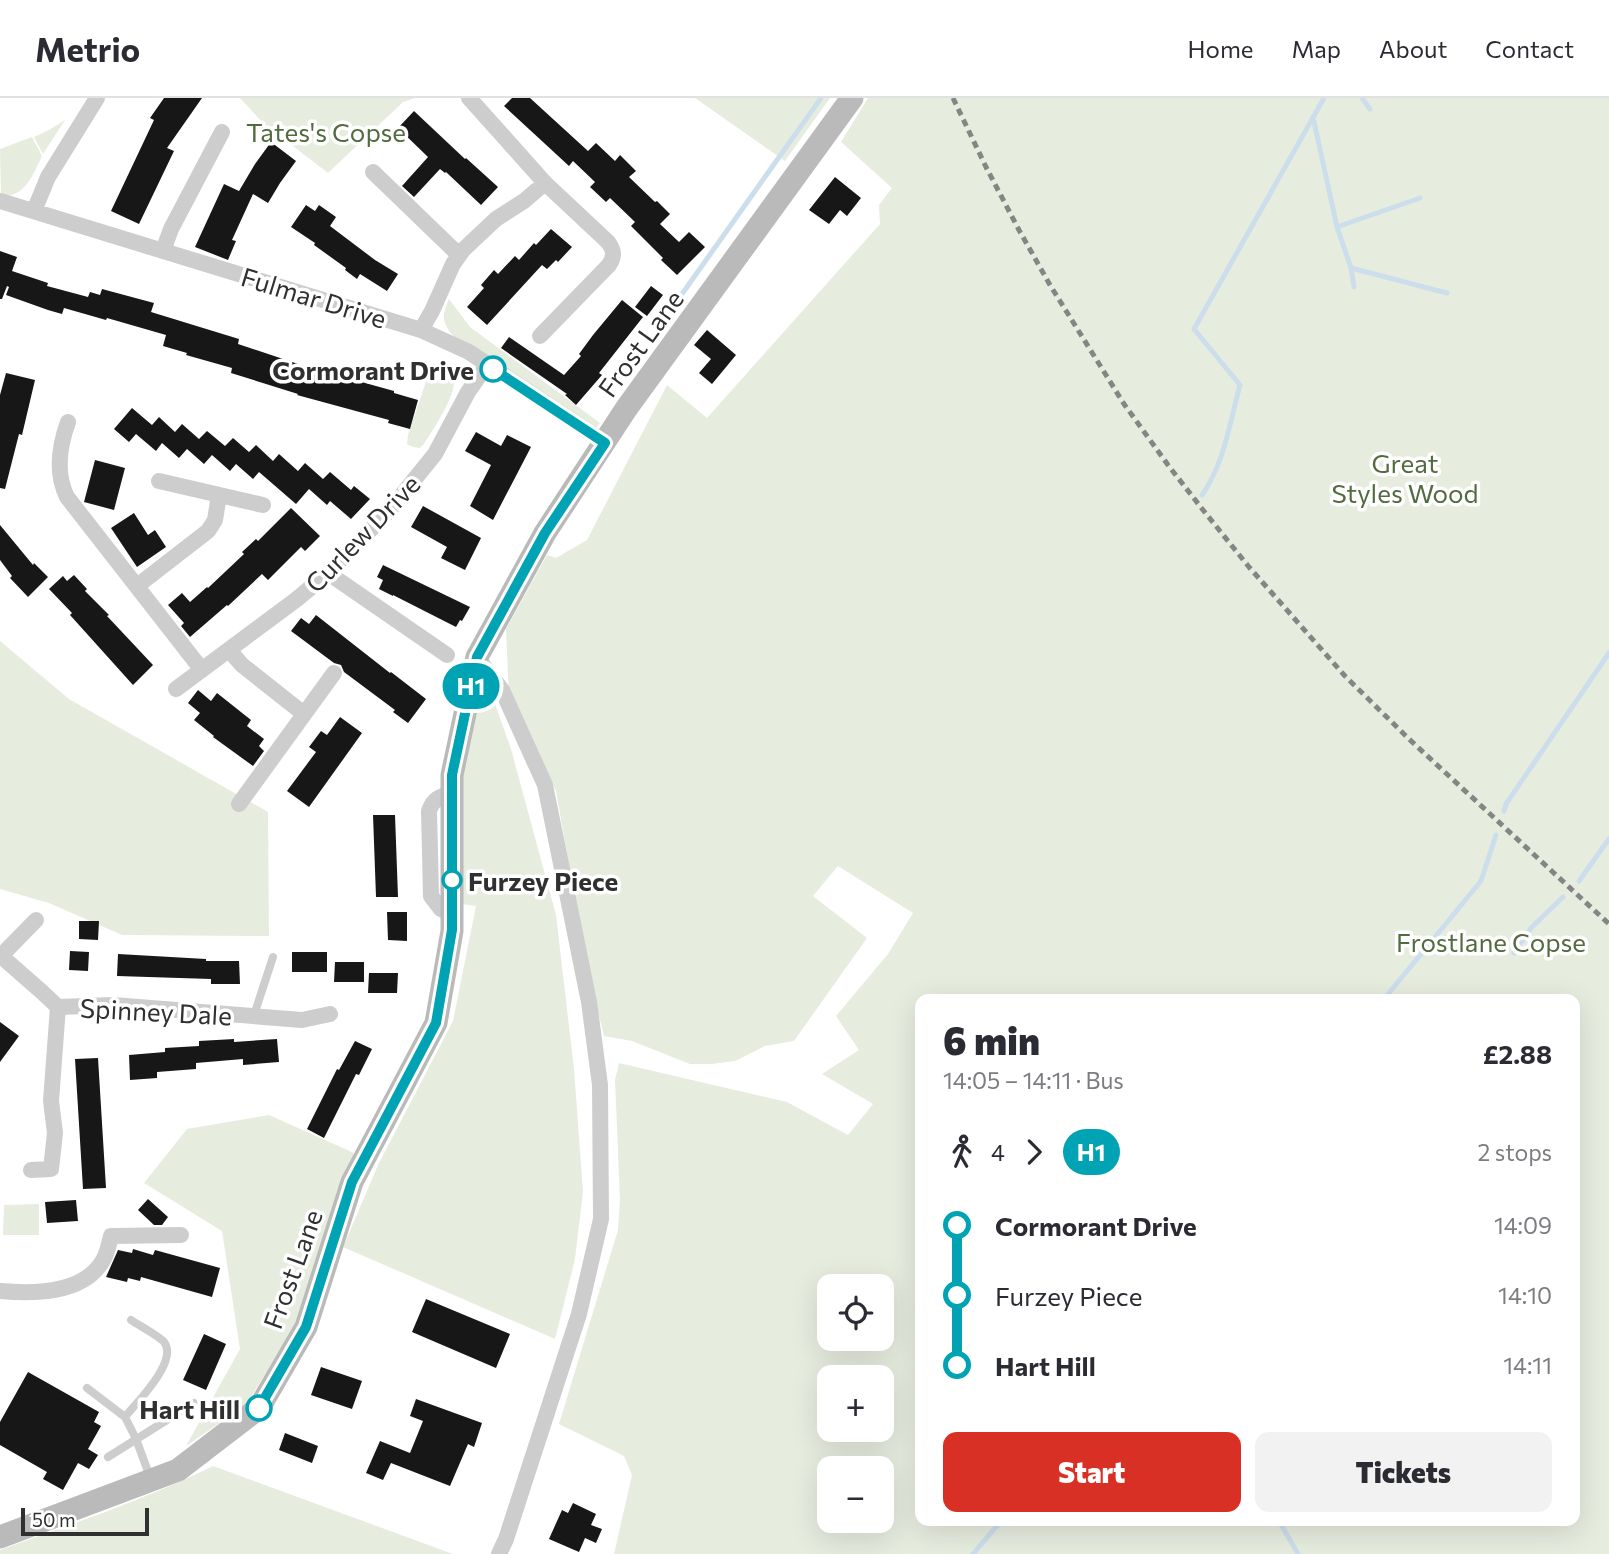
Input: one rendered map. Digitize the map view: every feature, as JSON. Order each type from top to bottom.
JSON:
[{"type":"street","points":[[34,211],[48,177],[97,98]]},
{"type":"street","points":[[469,98],[545,183],[608,242],[614,256],[606,269],[540,336]]},
{"type":"street","name":"Frost Lane","points":[[0,1537],[178,1470],[259,1408],[306,1327],[352,1182],[436,1023],[452,930],[452,775],[477,657],[545,533],[626,409],[852,98]]},
{"type":"street","points":[[163,251],[171,229],[222,132]]},
{"type":"street","points":[[373,172],[459,256]]},
{"type":"street","points":[[421,330],[459,256],[496,219],[545,183]]},
{"type":"street","name":"Fulmar Drive","points":[[0,201],[421,330],[453,344],[605,443]]},
{"type":"street","name":"Curlew Drive","points":[[176,690],[328,573],[394,505],[435,454],[468,392],[487,365]]},
{"type":"street","points":[[68,422],[60,453],[60,473],[67,498],[202,670]]},
{"type":"street","points":[[159,481],[263,505]]},
{"type":"street","points":[[137,586],[208,531],[215,520],[219,495]]},
{"type":"street","points":[[328,573],[447,655]]},
{"type":"street","points":[[229,650],[242,665],[304,714]]},
{"type":"street","points":[[477,657],[502,690],[545,785],[589,1002],[600,1085],[601,1219],[579,1314],[499,1554]]},
{"type":"street","points":[[239,804],[334,673]]},
{"type":"street","points":[[1,957],[36,920]]},
{"type":"street","name":"Spinney Dale","points":[[1,957],[58,1007],[113,1004],[302,1020],[330,1014]]},
{"type":"street","points":[[31,1170],[51,1168],[55,1133],[51,1101],[58,1007]]},
{"type":"street","points":[[0,1291],[15,1293],[72,1287],[89,1277],[103,1262],[111,1236],[181,1235]]},
{"type":"lane","points":[[254,1015],[273,957]]},
{"type":"lane","points":[[125,1417],[163,1369],[168,1354],[164,1342],[131,1320]]},
{"type":"lane","points":[[87,1388],[125,1417],[136,1438],[151,1480]]},
{"type":"lane","points":[[108,1457],[194,1402]]},
{"type":"green space","name":"Tates's Copse","points":[[240,98],[415,98],[403,102],[328,173],[263,123]]},
{"type":"green space","points":[[695,98],[830,98],[785,161]]},
{"type":"green space","points":[[868,98],[1609,98],[1609,1554],[614,1554],[632,1475],[624,1456],[559,1424],[618,1230],[620,1200],[615,1080],[619,1063],[787,1102],[848,1135],[873,1104],[822,1074],[859,1050],[836,1016],[888,954],[913,913],[838,866],[813,896],[867,938],[794,1041],[765,1046],[735,1061],[690,1064],[632,1041],[604,1036],[587,968],[556,791],[509,697],[506,629],[547,555],[556,558],[587,540],[667,385],[707,418],[880,224],[879,205],[892,188],[841,142]]},
{"type":"green space","points":[[65,120],[43,154],[34,137]]},
{"type":"green space","points":[[32,137],[42,156],[35,170],[22,189],[9,195],[1,195],[0,149]]},
{"type":"green space","points":[[449,299],[470,327],[600,423],[594,430],[454,337],[444,319]]},
{"type":"green space","points":[[432,364],[452,374],[453,389],[445,409],[424,444],[420,448],[413,447],[407,444],[408,435]]},
{"type":"green space","points":[[0,641],[69,699],[268,812],[269,936],[122,935],[49,903],[0,889]]},
{"type":"green space","points":[[486,696],[494,701],[511,749],[556,915],[574,1069],[583,1192],[575,1259],[555,1339],[343,1247],[378,1165],[453,1021],[476,906],[461,904],[459,799],[471,726],[478,705]]},
{"type":"green space","points":[[269,1115],[354,1153],[296,1324],[246,1405],[186,1446],[240,1349],[222,1231],[144,1183],[187,1129]]},
{"type":"green space","points":[[39,1204],[39,1235],[3,1235],[4,1205]]},
{"type":"green space","points":[[213,1466],[453,1554],[0,1554],[0,1550],[134,1501]]},
{"type":"building","points":[[164,98],[202,98],[167,148],[174,151],[139,224],[111,211],[154,120],[150,118]]},
{"type":"building","points":[[512,98],[530,98],[588,151],[596,143],[615,161],[620,155],[636,171],[629,177],[670,214],[660,224],[679,242],[689,232],[705,247],[677,275],[631,226],[635,222],[610,198],[606,202],[590,187],[595,182],[573,161],[569,166],[504,106]]},
{"type":"building","points":[[414,111],[498,187],[481,205],[440,169],[414,197],[402,186],[428,157],[398,128]]},
{"type":"building","points":[[271,142],[296,161],[268,203],[253,194],[232,240],[236,241],[228,260],[195,247],[224,184],[239,191]]},
{"type":"building","points":[[835,177],[861,198],[847,216],[840,210],[829,224],[809,210]]},
{"type":"building","points":[[306,205],[315,211],[319,205],[336,217],[330,226],[398,274],[387,291],[360,274],[357,279],[314,245],[315,243],[291,227]]},
{"type":"building","points":[[551,229],[572,247],[547,269],[542,265],[487,325],[467,307],[484,288],[481,285],[494,270],[498,274],[515,256],[519,260]]},
{"type":"building","points":[[0,251],[17,257],[12,271],[48,283],[47,286],[88,297],[90,292],[100,295],[102,289],[154,303],[151,312],[239,339],[238,344],[418,400],[410,429],[388,423],[389,420],[297,395],[231,373],[232,368],[163,346],[166,335],[64,308],[62,314],[48,310],[6,295],[7,286],[0,299]]},
{"type":"building","points":[[651,286],[663,295],[647,316],[635,307]]},
{"type":"building","points":[[622,300],[643,317],[599,373],[602,375],[576,405],[565,395],[567,394],[501,348],[509,337],[564,375]]},
{"type":"building","points":[[707,330],[736,355],[712,384],[699,373],[711,359],[694,345]]},
{"type":"building","points":[[6,373],[35,380],[5,489],[0,488],[0,395]]},
{"type":"building","points":[[132,408],[152,425],[159,417],[175,432],[182,424],[199,439],[207,431],[225,446],[233,438],[249,452],[256,445],[273,461],[279,454],[298,471],[305,463],[323,479],[330,472],[351,490],[354,486],[370,499],[351,519],[330,501],[327,505],[309,489],[296,504],[259,472],[253,479],[236,464],[230,471],[212,455],[204,464],[187,449],[179,458],[162,443],[156,451],[136,434],[129,442],[114,429]]},
{"type":"building","points":[[476,432],[501,446],[507,435],[531,447],[493,520],[470,506],[491,465],[465,451]]},
{"type":"building","points":[[95,460],[125,468],[114,510],[84,502]]},
{"type":"building","points":[[423,506],[481,538],[465,570],[441,558],[447,547],[411,527]]},
{"type":"building","points":[[291,508],[320,536],[305,551],[301,547],[268,580],[262,574],[190,637],[181,626],[184,623],[168,605],[182,593],[190,602],[208,588],[244,554],[242,552],[256,539],[258,541]]},
{"type":"building","points":[[134,513],[148,535],[155,530],[166,547],[137,567],[111,528]]},
{"type":"building","points":[[0,525],[33,565],[34,563],[48,577],[28,597],[10,578],[12,576],[0,560]]},
{"type":"building","points":[[383,565],[470,607],[462,621],[460,620],[456,627],[379,589],[383,580],[377,577]]},
{"type":"building","points":[[74,575],[87,589],[85,591],[153,665],[133,685],[49,589],[63,576],[67,581]]},
{"type":"building","points":[[316,615],[426,699],[408,723],[344,672],[341,665],[334,663],[291,631],[301,618],[309,624]]},
{"type":"building","points":[[198,690],[211,701],[217,693],[251,720],[247,726],[264,739],[259,746],[264,751],[253,766],[194,720],[200,713],[188,703]]},
{"type":"building","points":[[340,717],[362,733],[309,807],[287,791],[316,752],[309,747],[321,731],[327,735]]},
{"type":"building","points":[[373,815],[395,815],[398,897],[376,897]]},
{"type":"building","points":[[387,912],[407,912],[407,941],[388,940]]},
{"type":"building","points":[[79,921],[99,921],[98,940],[79,939]]},
{"type":"building","points":[[70,951],[89,952],[88,971],[69,970]]},
{"type":"building","points":[[292,952],[327,952],[327,972],[292,972]]},
{"type":"building","points":[[118,954],[239,961],[240,984],[211,984],[211,979],[117,976]]},
{"type":"building","points":[[335,962],[364,962],[364,982],[334,982]]},
{"type":"building","points":[[369,973],[398,973],[397,993],[368,993]]},
{"type":"building","points":[[0,1022],[19,1036],[0,1062]]},
{"type":"building","points":[[234,1039],[234,1042],[277,1039],[279,1062],[243,1065],[243,1059],[196,1063],[196,1069],[157,1072],[157,1078],[130,1080],[129,1055],[165,1052],[165,1048],[199,1046],[199,1041]]},
{"type":"building","points":[[355,1041],[372,1049],[359,1075],[356,1074],[324,1138],[307,1129],[337,1069],[339,1070]]},
{"type":"building","points":[[98,1058],[106,1188],[83,1189],[75,1059]]},
{"type":"building","points":[[148,1199],[168,1217],[162,1225],[154,1225],[138,1210]]},
{"type":"building","points":[[76,1200],[78,1221],[47,1223],[45,1202]]},
{"type":"building","points":[[133,1249],[153,1255],[155,1250],[220,1268],[212,1297],[141,1277],[140,1281],[128,1278],[127,1282],[106,1277],[118,1250],[132,1253]]},
{"type":"building","points":[[426,1299],[510,1334],[496,1368],[412,1332]]},
{"type":"building","points":[[204,1334],[226,1344],[206,1390],[183,1380]]},
{"type":"building","points":[[321,1367],[362,1381],[352,1409],[311,1395]]},
{"type":"building","points":[[28,1372],[99,1412],[94,1422],[101,1426],[88,1449],[98,1455],[89,1469],[78,1463],[63,1490],[43,1479],[47,1472],[0,1445],[0,1422]]},
{"type":"building","points":[[416,1399],[482,1423],[474,1447],[468,1444],[450,1486],[391,1463],[383,1480],[366,1473],[380,1441],[410,1453],[423,1421],[410,1416]]},
{"type":"building","points":[[285,1433],[318,1446],[312,1463],[279,1450]]},
{"type":"building","points":[[573,1503],[596,1514],[591,1525],[602,1529],[596,1543],[585,1538],[579,1552],[549,1539],[562,1510],[568,1513]]},
{"type":"waterway","points":[[682,294],[821,98]]},
{"type":"waterway","points":[[1202,495],[1221,456],[1240,385],[1194,329],[1324,98]]},
{"type":"waterway","points":[[1362,98],[1370,109]]},
{"type":"waterway","points":[[1313,117],[1337,227],[1351,268],[1354,287]]},
{"type":"waterway","points":[[1337,227],[1420,198]]},
{"type":"waterway","points":[[1351,268],[1447,293]]},
{"type":"waterway","points":[[1504,811],[1506,804],[1609,653]]},
{"type":"waterway","points":[[1388,994],[1481,881],[1496,835]]},
{"type":"waterway","points":[[1579,881],[1609,839]]},
{"type":"waterway","points":[[1514,953],[1531,928],[1563,897]]},
{"type":"waterway","points":[[973,1554],[997,1526]]},
{"type":"waterway","points":[[1282,1526],[1298,1554]]},
{"type":"railway","points":[[953,98],[986,167],[1050,285],[1124,404],[1203,510],[1345,676],[1609,924]]},
{"type":"bus line","name":"H1","points":[[259,1408],[306,1327],[352,1182],[436,1023],[452,930],[452,775],[477,657],[545,533],[605,443],[493,369]]},
{"type":"place","name":"Cormorant Drive","points":[[493,369]]},
{"type":"place","name":"Furzey Piece","points":[[452,880]]},
{"type":"place","name":"Hart Hill","points":[[259,1408]]},
{"type":"park label","name":"Great Styles Wood","points":[[1405,477]]},
{"type":"park label","name":"Frostlane Copse","points":[[1491,941]]}]
